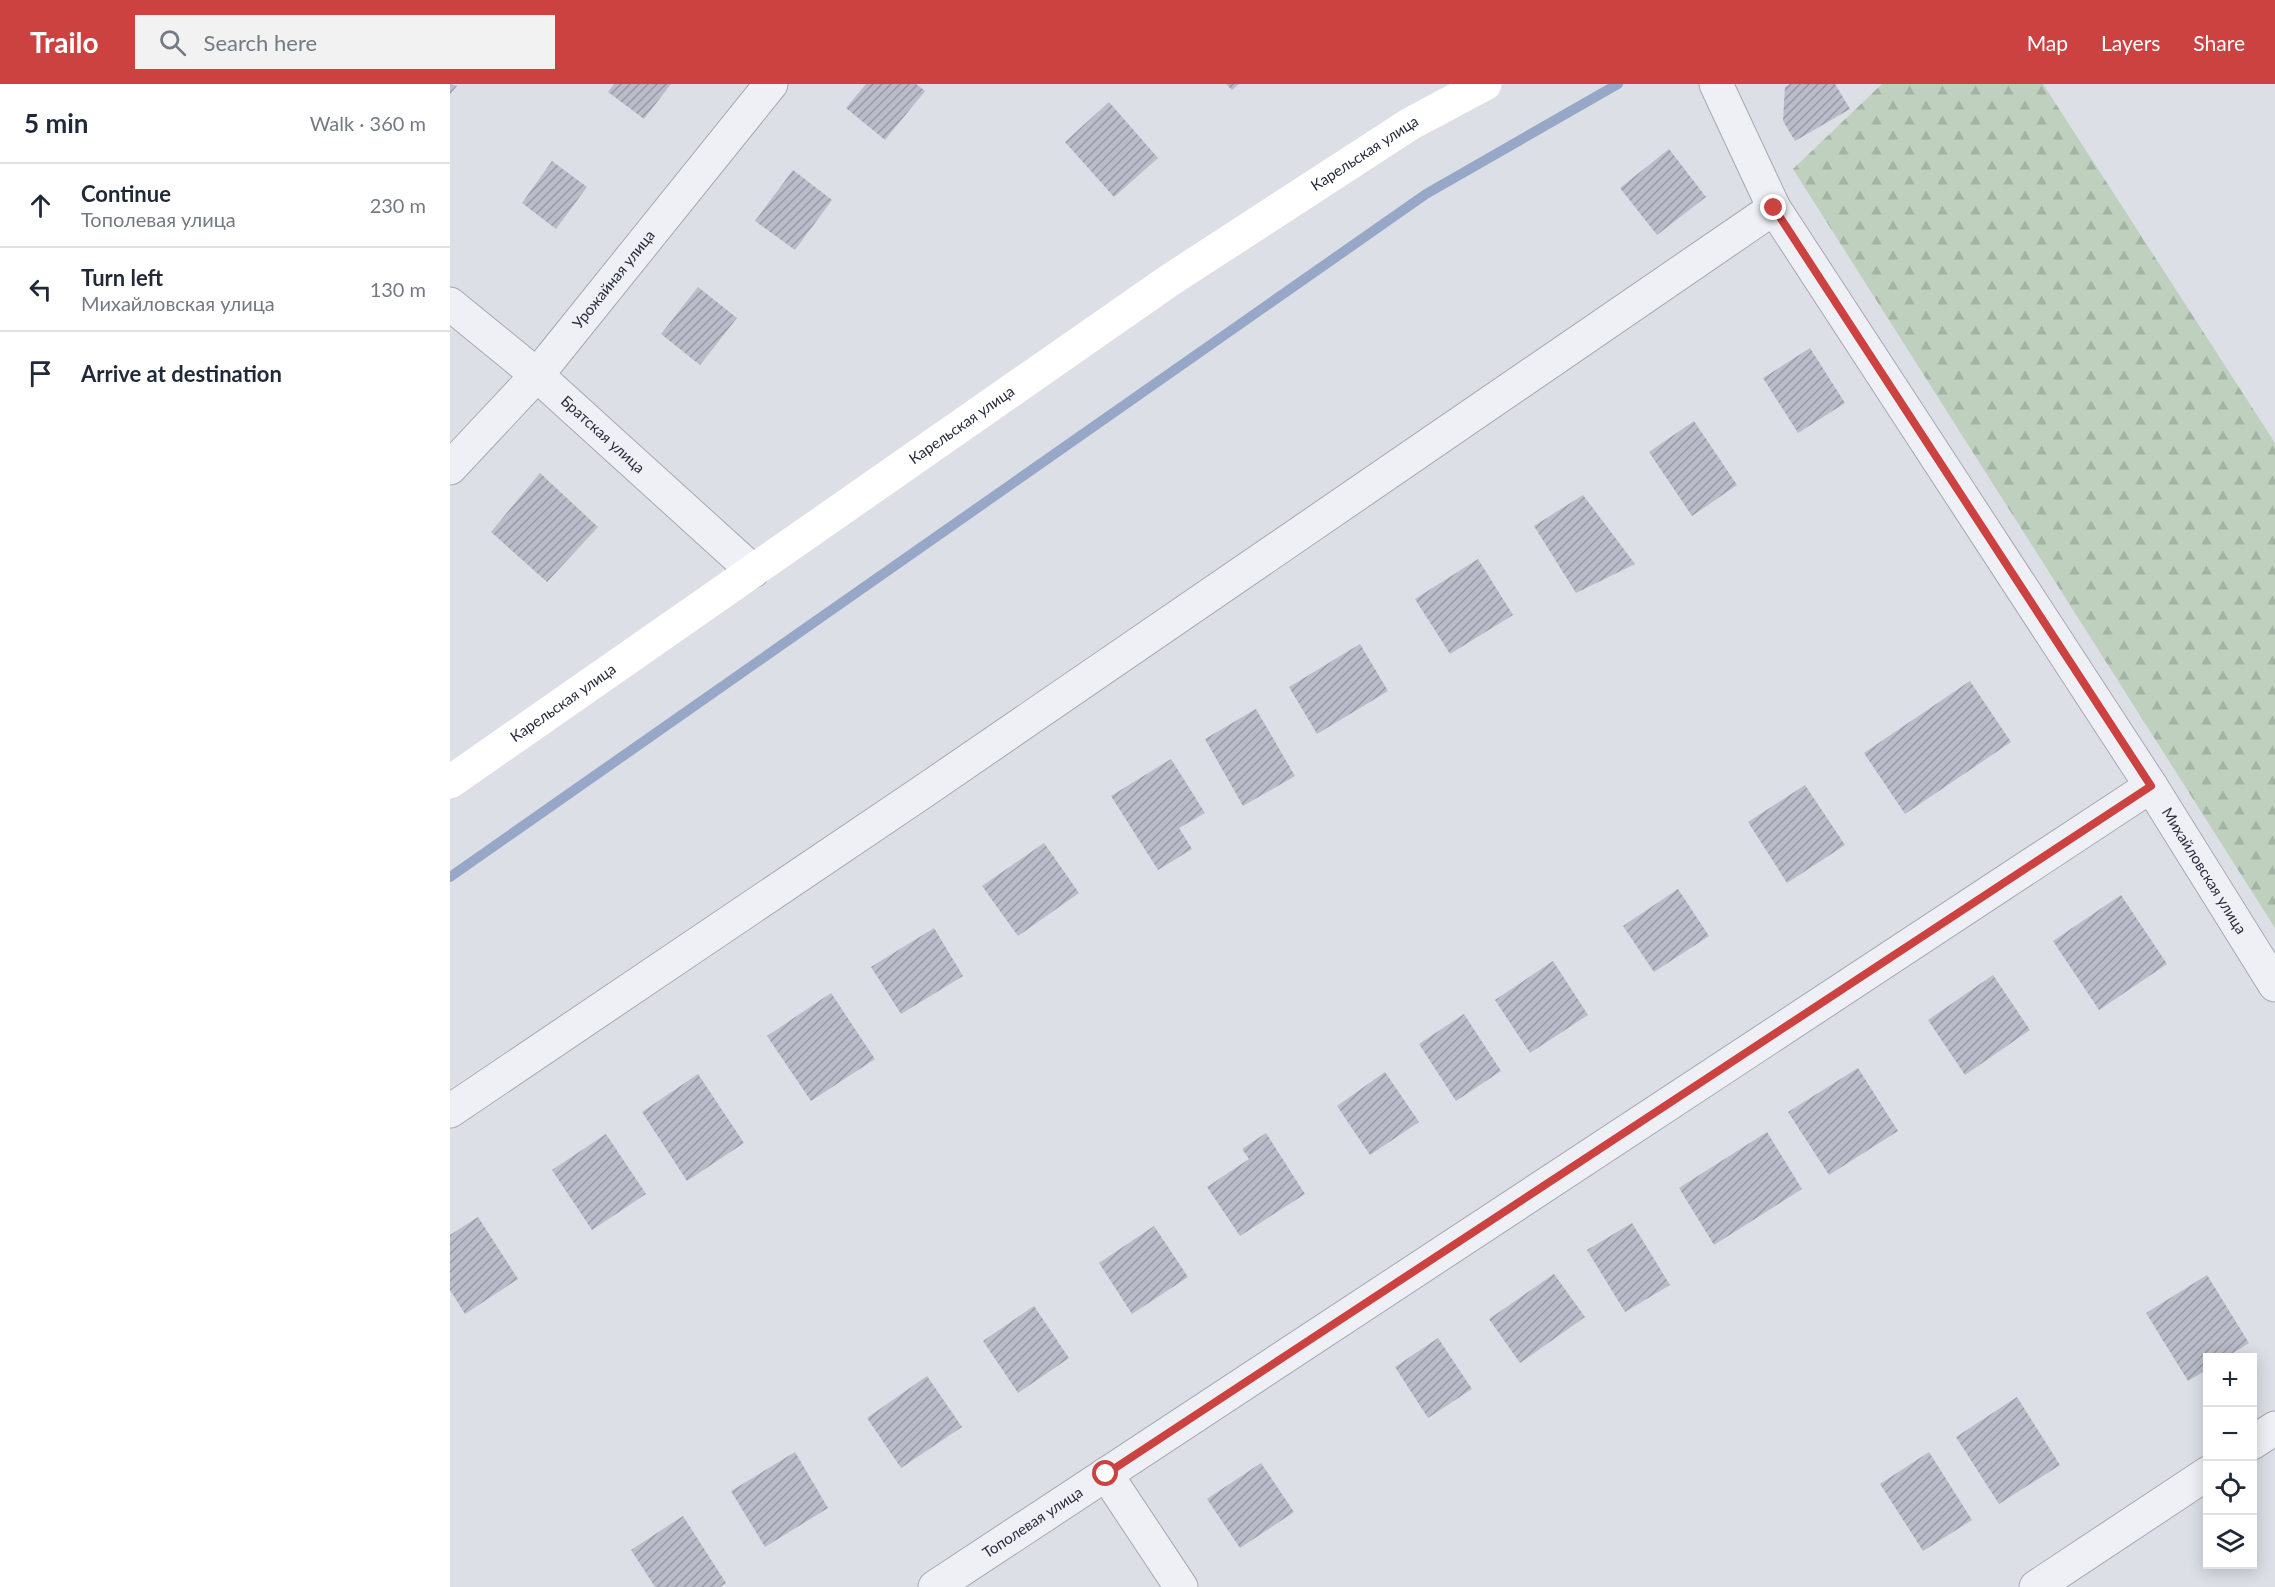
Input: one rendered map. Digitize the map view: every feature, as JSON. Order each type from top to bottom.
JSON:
[{"type":"main road","name":"Карельская улица","points":[[450,782],[1170,280],[1410,124],[1485,84]]},
{"type":"street","name":"Урожайная улица","points":[[450,468],[537,375],[771,84]]},
{"type":"street","name":"Михайловская улица","points":[[1716,84],[1774,208],[2151,786],[2275,985]]},
{"type":"street","points":[[450,1111],[931,787],[1774,208]]},
{"type":"street","name":"Братская улица","points":[[450,304],[537,375],[753,571]]},
{"type":"street","name":"Тополевая улица","points":[[935,1587],[2151,786]]},
{"type":"street","points":[[2257,1440],[2275,1428]]},
{"type":"street","points":[[1106,1474],[1181,1587]]},
{"type":"street","points":[[2036,1587],[2203,1476]]},
{"type":"green space","points":[[1882,84],[2043,84],[2275,443],[2275,928],[1793,169]]},
{"type":"building","points":[[450,84],[457,86],[450,94]]},
{"type":"building","points":[[614,84],[671,84],[644,119],[608,92]]},
{"type":"building","points":[[866,84],[916,84],[925,91],[885,140],[846,108]]},
{"type":"building","points":[[1226,84],[1239,84],[1232,90]]},
{"type":"building","points":[[1790,84],[1835,84],[1850,109],[1795,141],[1783,121],[1785,87]]},
{"type":"building","points":[[1109,102],[1158,158],[1114,197],[1065,142]]},
{"type":"building","points":[[1669,149],[1706,197],[1657,235],[1620,188]]},
{"type":"building","points":[[552,161],[587,187],[556,229],[522,203]]},
{"type":"building","points":[[793,170],[832,200],[795,250],[755,221]]},
{"type":"building","points":[[698,287],[737,318],[700,365],[661,334]]},
{"type":"building","points":[[1810,348],[1845,403],[1798,433],[1763,378]]},
{"type":"building","points":[[1694,421],[1737,485],[1692,516],[1649,452]]},
{"type":"building","points":[[540,473],[598,527],[547,582],[491,532]]},
{"type":"building","points":[[1583,495],[1635,564],[1576,593],[1534,526]]},
{"type":"building","points":[[1478,559],[1513,615],[1450,654],[1415,599]]},
{"type":"building","points":[[1360,644],[1388,691],[1317,734],[1289,687]]},
{"type":"building","points":[[1970,681],[2011,742],[1905,814],[1864,753]]},
{"type":"building","points":[[1256,709],[1295,776],[1243,806],[1205,739]]},
{"type":"building","points":[[1171,759],[1205,813],[1179,828],[1192,849],[1158,870],[1111,796]]},
{"type":"building","points":[[1805,785],[1845,845],[1787,883],[1748,822]]},
{"type":"building","points":[[1044,843],[1079,893],[1018,936],[982,886]]},
{"type":"building","points":[[1678,889],[1709,936],[1654,972],[1623,926]]},
{"type":"building","points":[[2121,895],[2167,964],[2099,1010],[2053,941]]},
{"type":"building","points":[[934,928],[963,976],[901,1014],[871,967]]},
{"type":"building","points":[[1553,961],[1588,1015],[1530,1053],[1495,1000]]},
{"type":"building","points":[[1993,975],[2030,1030],[1965,1075],[1928,1020]]},
{"type":"building","points":[[831,993],[875,1059],[811,1101],[767,1036]]},
{"type":"building","points":[[1464,1014],[1501,1071],[1456,1101],[1419,1044]]},
{"type":"building","points":[[1858,1068],[1898,1131],[1829,1175],[1788,1112]]},
{"type":"building","points":[[1385,1072],[1419,1122],[1370,1155],[1337,1106]]},
{"type":"building","points":[[698,1074],[744,1143],[687,1181],[642,1112]]},
{"type":"building","points":[[1767,1132],[1802,1189],[1714,1245],[1679,1188]]},
{"type":"building","points":[[1266,1133],[1305,1194],[1240,1236],[1207,1187],[1249,1159],[1242,1149]]},
{"type":"building","points":[[606,1134],[646,1194],[592,1230],[552,1170]]},
{"type":"building","points":[[478,1217],[518,1279],[465,1314],[450,1290],[450,1235]]},
{"type":"building","points":[[1632,1223],[1670,1285],[1625,1312],[1587,1250]]},
{"type":"building","points":[[1154,1226],[1188,1277],[1132,1314],[1099,1263]]},
{"type":"building","points":[[1554,1274],[1585,1317],[1520,1363],[1489,1319]]},
{"type":"building","points":[[2207,1275],[2249,1343],[2233,1353],[2203,1353],[2203,1372],[2188,1381],[2146,1313]]},
{"type":"building","points":[[1034,1306],[1069,1358],[1018,1393],[983,1341]]},
{"type":"building","points":[[1438,1338],[1472,1389],[1428,1418],[1395,1367]]},
{"type":"building","points":[[927,1376],[962,1427],[901,1468],[867,1418]]},
{"type":"building","points":[[2017,1397],[2060,1465],[1999,1504],[1956,1437]]},
{"type":"building","points":[[795,1452],[828,1508],[765,1547],[731,1491]]},
{"type":"building","points":[[1929,1452],[1972,1520],[1923,1551],[1880,1484]]},
{"type":"building","points":[[1261,1463],[1294,1512],[1240,1548],[1207,1499]]},
{"type":"building","points":[[683,1516],[726,1583],[720,1587],[655,1587],[631,1550]]},
{"type":"waterway","points":[[450,877],[1426,194],[1618,84]]},
{"type":"route","points":[[1106,1474],[2151,786],[1774,208]]}]
